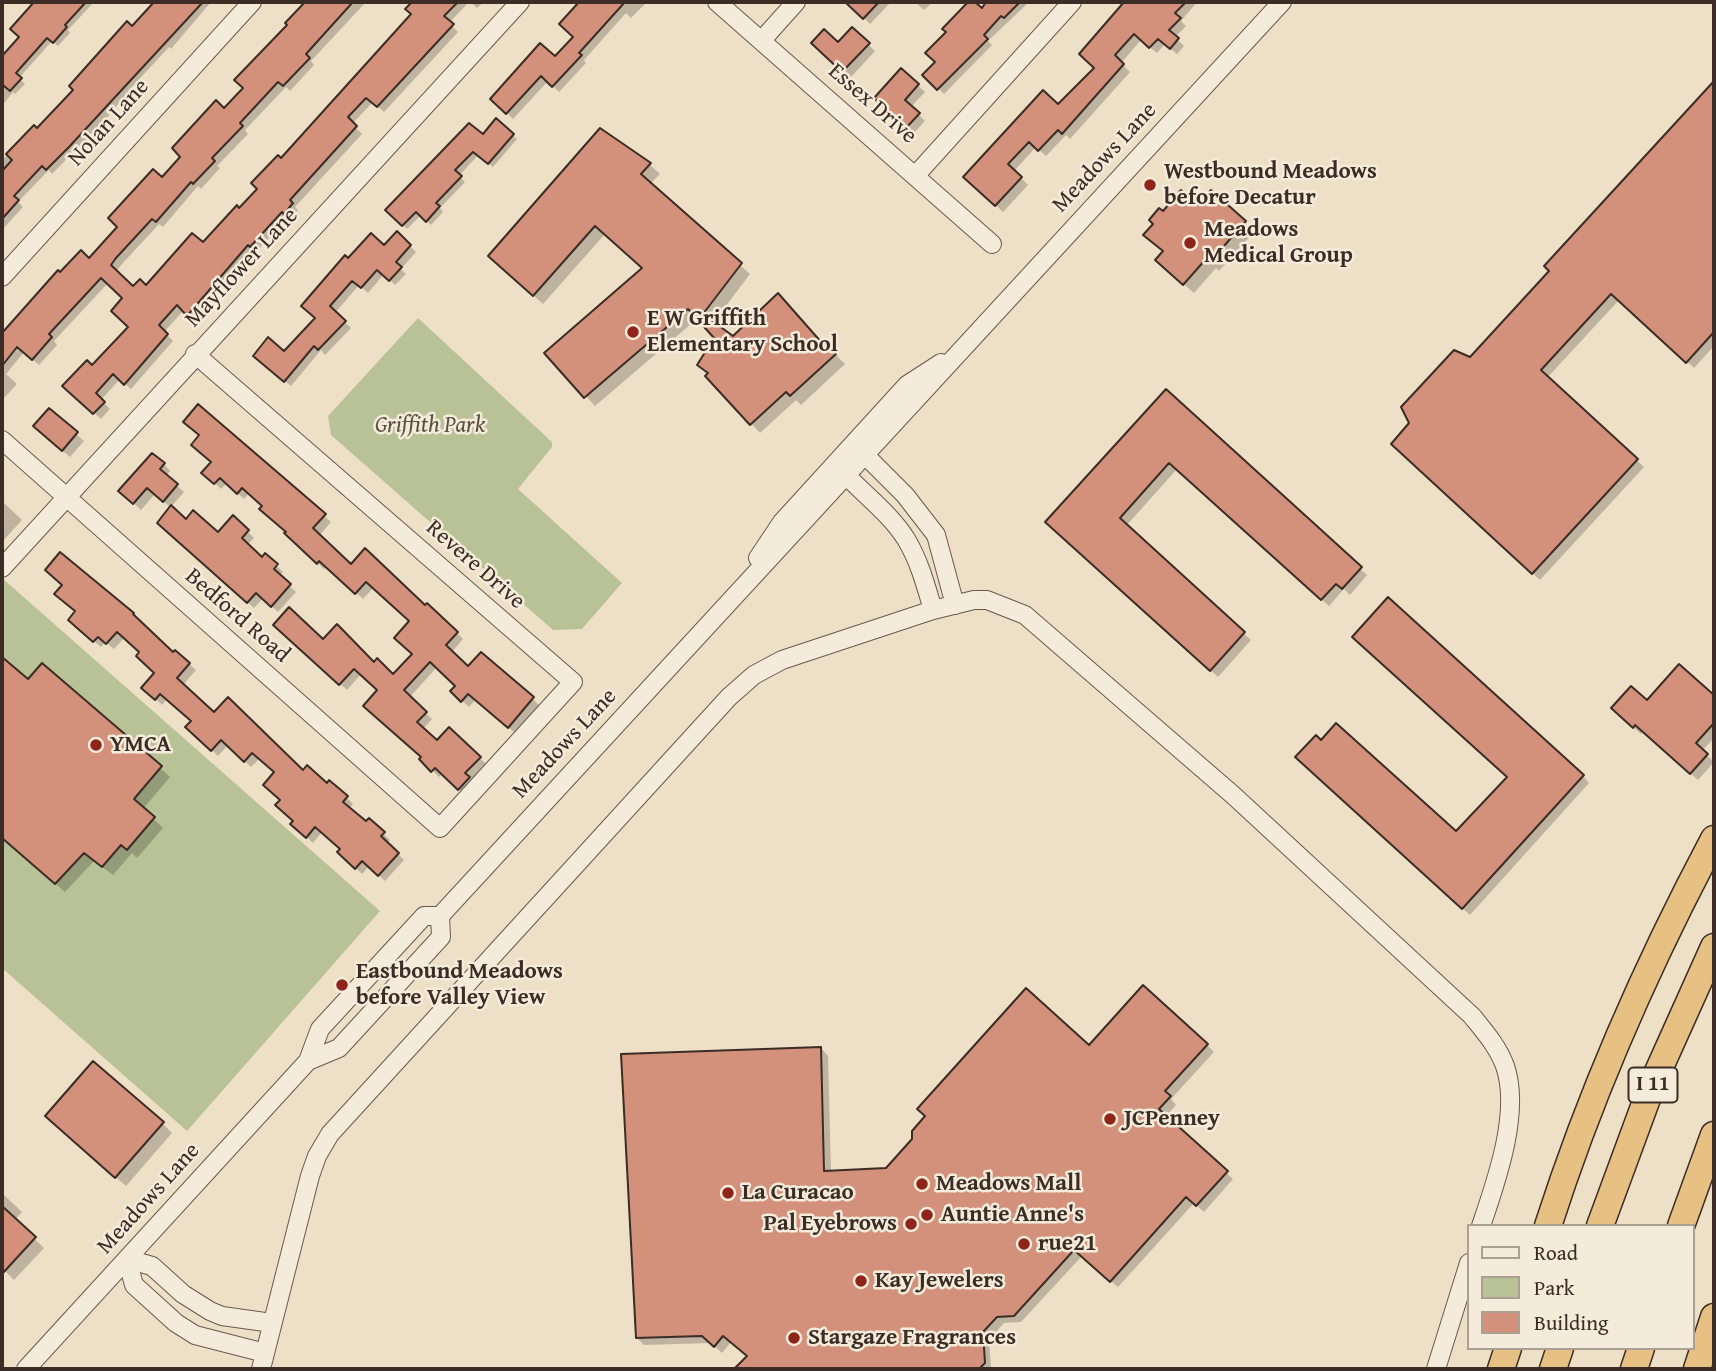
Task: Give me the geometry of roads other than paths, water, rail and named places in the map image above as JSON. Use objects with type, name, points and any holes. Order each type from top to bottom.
[{"type":"highway","points":[[1549,1224],[1588,1112],[1628,1016],[1658,949],[1714,839]]},
{"type":"highway","name":"I 11","points":[[1601,1224],[1656,1075],[1714,947]]},
{"type":"highway","points":[[1682,1224],[1714,1135]]},
{"type":"highway","points":[[1697,1369],[1714,1317]]},
{"type":"highway","points":[[1501,1369],[1507,1350]]},
{"type":"highway","points":[[1553,1369],[1559,1350]]},
{"type":"highway","points":[[1634,1369],[1640,1350]]},
{"type":"street","name":"Nolan Lane","points":[[2,276],[252,2]]},
{"type":"street","name":"Mayflower Lane","points":[[2,568],[520,2]]},
{"type":"street","name":"Essex Drive","points":[[717,2],[992,244]]},
{"type":"street","points":[[762,40],[796,2]]},
{"type":"street","points":[[915,176],[1072,2]]},
{"type":"street","name":"Meadows Lane","points":[[308,1061],[339,1048],[441,937],[440,916],[1282,2]]},
{"type":"street","name":"Meadows Lane","points":[[726,606],[782,522],[907,385],[964,347]]},
{"type":"street","name":"Revere Drive","points":[[195,355],[573,682],[440,828]]},
{"type":"street","name":"Bedford Road","points":[[2,440],[440,828]]},
{"type":"street","points":[[865,455],[905,495],[936,534],[955,605]]},
{"type":"street","points":[[846,475],[906,539],[922,572],[933,610]]},
{"type":"street","points":[[127,1259],[134,1285],[176,1323],[195,1335],[263,1361],[310,1176],[317,1156],[330,1134],[729,697],[754,675],[773,664],[933,610],[974,600],[987,600],[1025,615],[1233,795],[1472,1016],[1500,1055],[1506,1069],[1509,1091],[1509,1124],[1482,1224]]},
{"type":"street","name":"Meadows Lane","points":[[26,1369],[308,1061],[320,1030],[424,916],[440,916]]},
{"type":"street","points":[[127,1259],[152,1266],[183,1294],[209,1311],[222,1316],[272,1323]]},
{"type":"street","points":[[1436,1369],[1468,1266]]},
{"type":"place","name":"Westbound Meadows before Decatur","points":[[1150,185]]},
{"type":"place","name":"Meadows Medical Group","points":[[1190,243]]},
{"type":"place","name":"E W Griffith Elementary School","points":[[633,332]]},
{"type":"place","name":"YMCA","points":[[96,745]]},
{"type":"place","name":"Eastbound Meadows before Valley View","points":[[342,985]]},
{"type":"place","name":"JCPenney","points":[[1110,1119]]},
{"type":"place","name":"Meadows Mall","points":[[922,1184]]},
{"type":"place","name":"La Curacao","points":[[728,1193]]},
{"type":"place","name":"Auntie Anne's","points":[[927,1215]]},
{"type":"place","name":"Pal Eyebrows","points":[[911,1224]]},
{"type":"place","name":"rue21","points":[[1024,1244]]},
{"type":"place","name":"Kay Jewelers","points":[[861,1281]]},
{"type":"place","name":"Stargaze Fragrances","points":[[794,1338]]},
{"type":"park label","name":"Griffith Park","points":[[430,426]]}]
